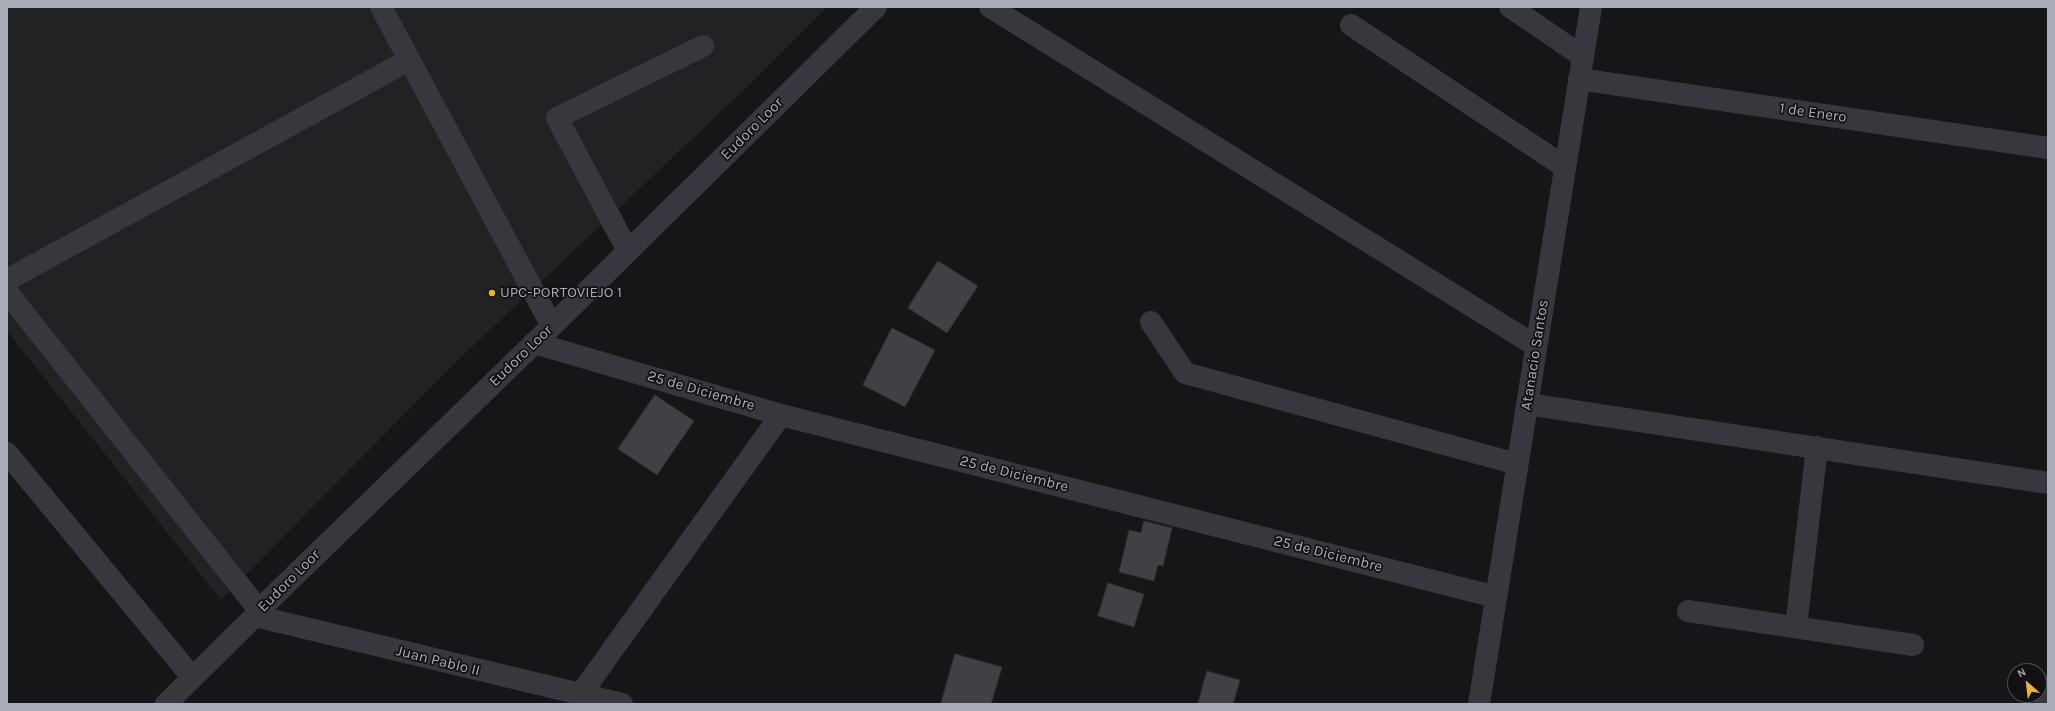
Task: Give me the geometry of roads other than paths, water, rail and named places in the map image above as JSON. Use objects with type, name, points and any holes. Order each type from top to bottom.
[{"type":"street","points":[[381,7],[552,326]]},
{"type":"street","name":"Eudoro Loor","points":[[166,704],[876,7]]},
{"type":"street","points":[[990,7],[1536,346]]},
{"type":"street","points":[[1510,7],[1582,56]]},
{"type":"street","name":"Atanacio Santos","points":[[1479,704],[1578,79],[1591,7]]},
{"type":"street","points":[[1352,25],[1565,167]]},
{"type":"street","points":[[628,251],[557,118],[703,46]]},
{"type":"street","points":[[7,280],[409,60]]},
{"type":"street","name":"1 de Enero","points":[[1578,79],[2048,148]]},
{"type":"street","points":[[7,292],[257,613]]},
{"type":"street","points":[[1151,322],[1185,373],[1517,464]]},
{"type":"street","name":"25 de Diciembre","points":[[534,343],[781,415],[1496,596]]},
{"type":"street","points":[[1527,404],[2048,483]]},
{"type":"street","points":[[580,695],[781,415]]},
{"type":"street","points":[[1796,627],[1817,447]]},
{"type":"street","points":[[7,453],[192,677]]},
{"type":"street","points":[[1688,610],[1913,646]]},
{"type":"street","name":"Juan Pablo II","points":[[257,613],[580,695],[622,704]]},
{"type":"street","points":[[2046,704],[2048,686]]},
{"type":"place","name":"UPC-PORTOVIEJO 1","points":[[492,293]]}]
